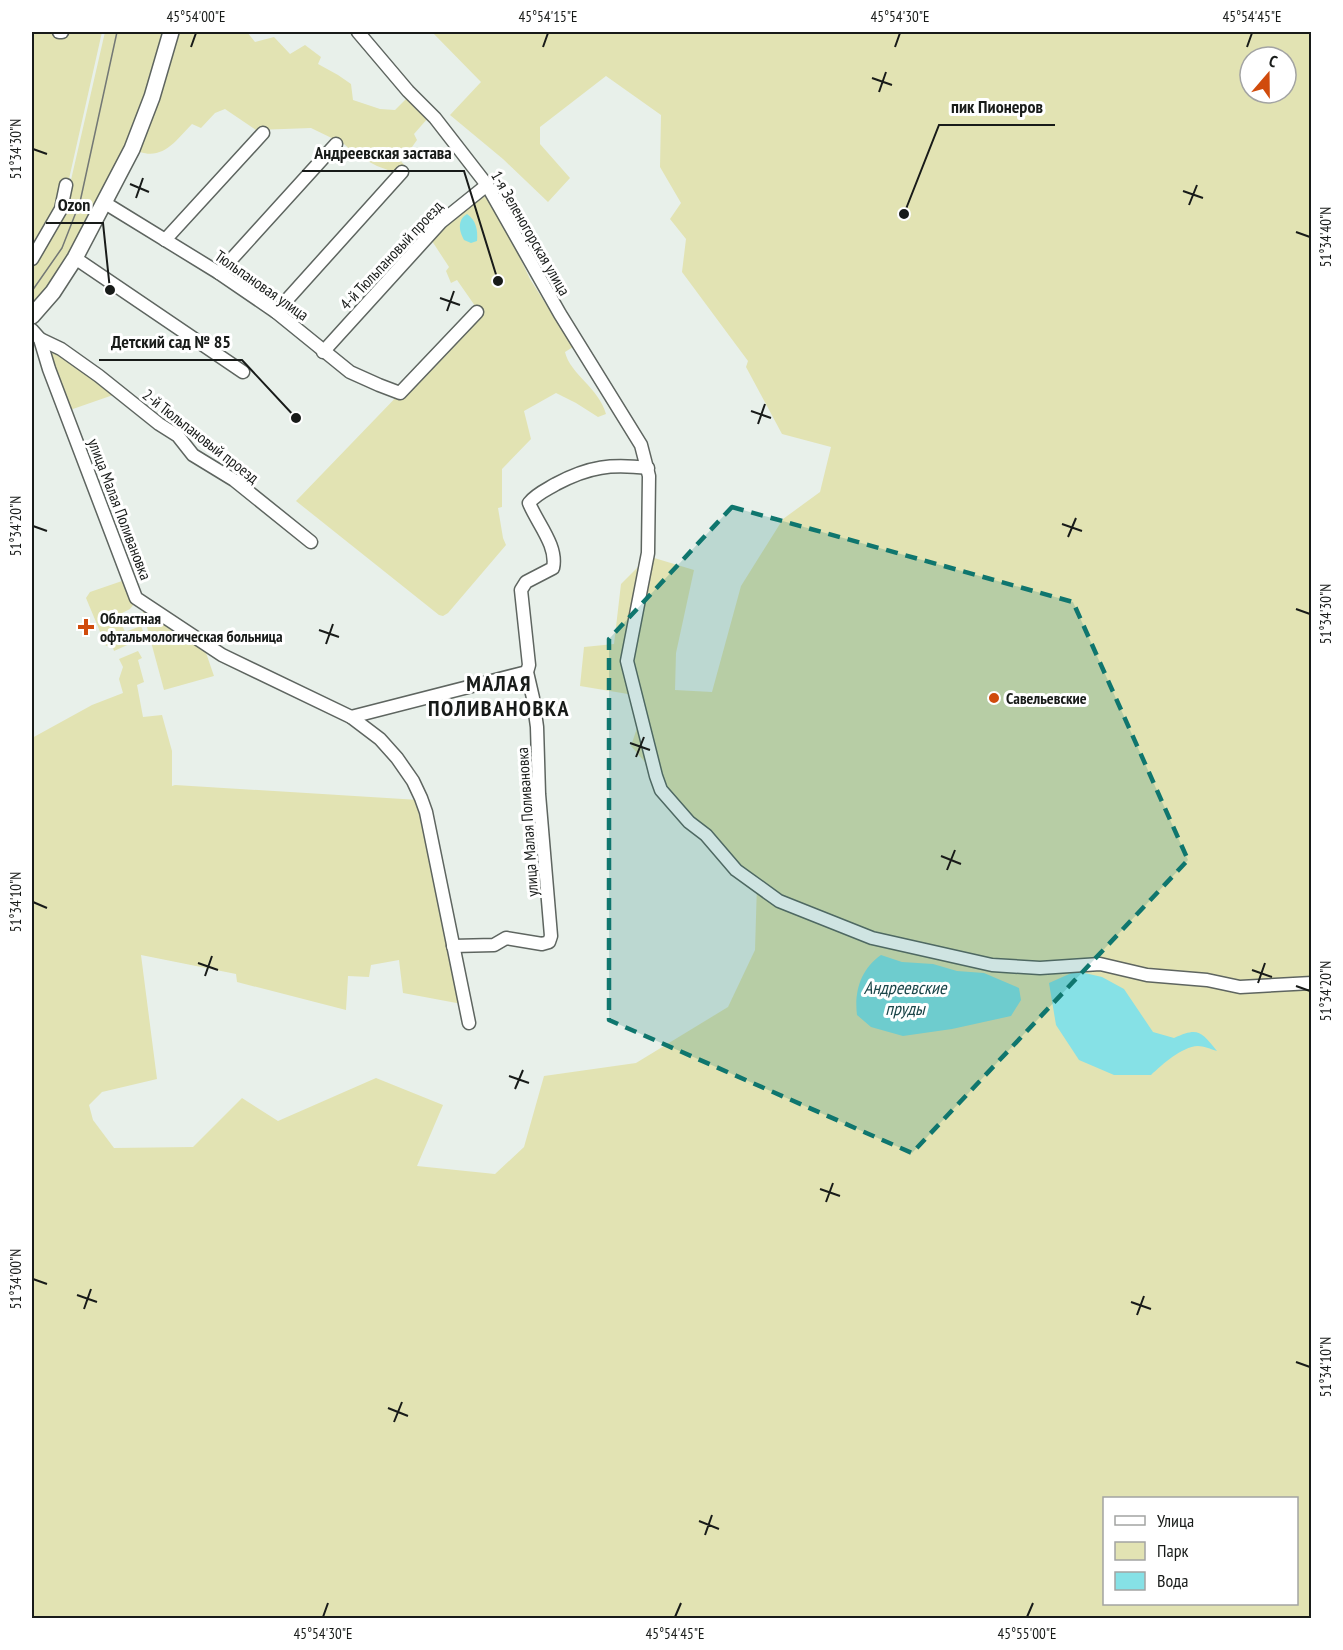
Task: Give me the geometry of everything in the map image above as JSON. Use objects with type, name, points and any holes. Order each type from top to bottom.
[{"type":"main road","points":[[32,316],[53,292],[75,258],[132,149],[152,97],[171,32]]},
{"type":"street","name":"1-я Зеленогорская улица","points":[[358,32],[408,91],[435,118],[487,185],[560,314],[641,445],[648,468]]},
{"type":"street","points":[[165,240],[263,133]]},
{"type":"street","points":[[219,273],[336,144]]},
{"type":"street","points":[[276,312],[402,172]]},
{"type":"street","points":[[32,259],[61,209],[66,185]]},
{"type":"street","name":"4-й Тюльпановый проезд","points":[[324,352],[441,222],[487,185]]},
{"type":"street","name":"Тюльпановая улица","points":[[105,203],[219,273],[276,312],[350,372],[400,393],[477,312]]},
{"type":"street","points":[[75,258],[243,372]]},
{"type":"street","name":"улица Малая Поливановка","points":[[35,334],[136,598],[222,655],[351,717],[380,739],[397,758],[421,798],[469,1023]]},
{"type":"street","name":"2-й Тюльпановый проезд","points":[[35,334],[99,376],[159,424],[178,436],[193,455],[234,480],[311,542]]},
{"type":"street","name":"улица Малая Поливановка","points":[[453,946],[494,945],[507,938],[542,944],[549,942],[551,936],[538,794],[537,727],[527,672],[529,665],[521,591],[526,582],[553,567],[554,562],[551,546],[529,503],[538,494],[577,473],[618,466],[648,468]]},
{"type":"street","points":[[648,468],[648,553],[627,661],[661,790],[689,822],[706,835],[736,870],[779,902],[872,938],[992,965],[1040,968],[1100,964],[1147,975],[1207,980],[1240,987],[1311,983]]},
{"type":"street","points":[[351,717],[527,672]]},
{"type":"highlighted area","points":[[732,507],[1073,602],[1188,860],[912,1153],[609,1020],[609,639]]},
{"type":"green space","points":[[32,32],[102,32],[69,179],[64,187],[58,209],[32,255]]},
{"type":"green space","points":[[105,32],[167,32],[129,147],[72,255],[32,310],[32,263],[68,193]]},
{"type":"green space","points":[[178,32],[247,32],[255,42],[274,37],[290,54],[305,45],[321,57],[318,64],[351,84],[353,100],[380,109],[395,110],[407,98],[428,118],[414,134],[417,140],[407,154],[403,152],[398,158],[407,168],[396,173],[377,166],[356,155],[344,144],[311,128],[256,130],[225,109],[215,113],[201,128],[192,124],[163,151],[149,154],[140,152],[159,102]]},
{"type":"green space","points":[[432,32],[1311,32],[1311,1618],[32,1618],[32,738],[92,705],[123,693],[119,679],[123,667],[119,659],[138,651],[142,658],[138,660],[144,682],[137,685],[143,717],[162,715],[172,751],[172,786],[419,800],[462,1004],[403,993],[399,960],[371,965],[369,977],[348,976],[346,1010],[237,982],[236,974],[141,955],[157,1079],[102,1092],[89,1105],[93,1120],[114,1148],[193,1147],[242,1098],[278,1121],[376,1078],[443,1105],[417,1166],[495,1174],[524,1147],[544,1076],[636,1063],[728,1007],[755,950],[757,884],[736,867],[631,746],[637,728],[628,694],[580,686],[584,647],[614,644],[621,584],[651,557],[694,570],[676,653],[675,690],[712,692],[741,586],[783,519],[820,492],[831,447],[782,434],[746,367],[748,361],[682,272],[686,239],[670,219],[681,203],[660,167],[661,115],[606,76],[540,127],[540,144],[570,178],[548,202],[503,159],[450,115],[481,82]]},
{"type":"green space","points":[[485,194],[502,220],[530,279],[573,347],[565,352],[568,360],[597,396],[606,414],[598,417],[556,393],[524,411],[531,439],[502,469],[502,507],[498,508],[506,545],[443,616],[296,501],[480,313],[457,280],[451,283],[446,271],[449,267],[432,241],[446,223]]},
{"type":"green space","points":[[52,347],[116,394],[70,410],[48,352]]},
{"type":"green space","points":[[122,581],[126,583],[134,604],[130,609],[118,615],[125,632],[141,626],[143,631],[132,636],[134,642],[114,651],[112,644],[106,646],[86,598],[90,592]]},
{"type":"green space","points":[[141,605],[204,647],[214,676],[164,690]]},
{"type":"water","points":[[467,214],[477,229],[477,241],[471,243],[464,240],[460,229],[460,222]]},
{"type":"water","name":"Андреевские пруды","points":[[881,955],[902,962],[933,964],[957,971],[984,973],[1019,988],[1021,1000],[1011,1016],[952,1029],[903,1036],[871,1027],[857,1015],[858,989],[868,967]]},
{"type":"water","points":[[1076,971],[1102,977],[1124,989],[1153,1032],[1174,1038],[1189,1033],[1198,1033],[1203,1035],[1217,1051],[1198,1046],[1185,1049],[1151,1075],[1114,1075],[1079,1060],[1056,1025],[1049,983]]},
{"type":"tram line","points":[[32,291],[62,248],[80,202],[117,32]]},
{"type":"place","name":"пик Пионеров","points":[[904,214]]},
{"type":"place","name":"Андреевская застава","points":[[498,281]]},
{"type":"place","name":"Ozon","points":[[110,290]]},
{"type":"place","name":"Детский сад № 85","points":[[296,418]]},
{"type":"place","name":"Областная офтальмологическая больница","points":[[86,627]]},
{"type":"place","name":"Савельевские","points":[[994,698]]},
{"type":"district","name":"МАЛАЯ ПОЛИВАНОВКА","points":[[499,696]]}]
